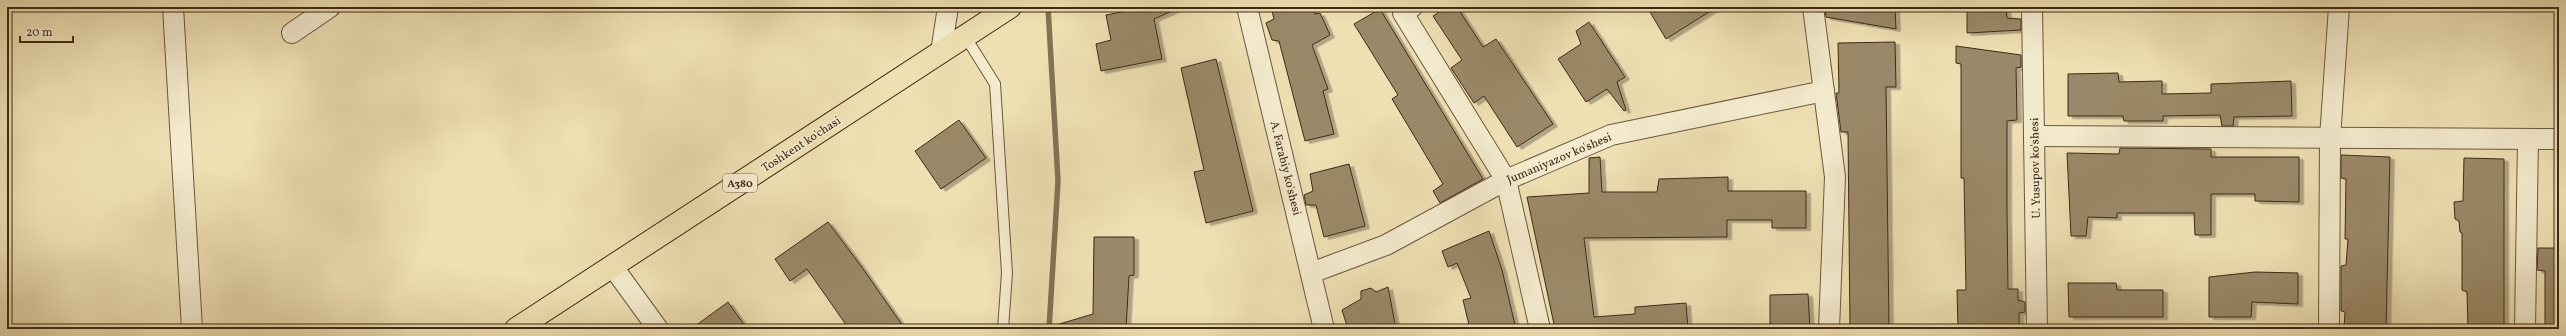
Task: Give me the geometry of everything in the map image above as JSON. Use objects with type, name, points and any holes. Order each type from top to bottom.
[{"type":"highway","name":"A380","points":[[965,36],[1010,7]]},
{"type":"highway","name":"Toshkent ko'chasi","points":[[516,329],[965,36]]},
{"type":"street","points":[[173,7],[192,329]]},
{"type":"street","points":[[292,33],[330,7]]},
{"type":"street","points":[[941,52],[948,7]]},
{"type":"street","name":"A. Farabiy ko'shesi","points":[[1247,7],[1324,329]]},
{"type":"street","points":[[1412,7],[1403,13],[1506,180],[1540,329]]},
{"type":"street","points":[[1813,7],[1835,177],[1829,329]]},
{"type":"street","name":"U. Yusupov ko'shesi","points":[[2032,7],[2037,329]]},
{"type":"street","points":[[2329,329],[2330,138],[2339,7]]},
{"type":"street","name":"Jumaniyazov ko'shesi","points":[[1311,273],[1386,244],[1506,180],[1611,134],[1824,91]]},
{"type":"street","points":[[2034,136],[2559,139]]},
{"type":"street","points":[[2525,329],[2528,139]]},
{"type":"street","points":[[613,267],[658,329]]},
{"type":"lane","points":[[965,36],[995,84],[1007,273],[1003,329]]},
{"type":"building","points":[[1147,7],[1181,7],[1154,19],[1162,59],[1101,71],[1096,44],[1111,40],[1106,15]]},
{"type":"building","points":[[1271,7],[1311,7],[1315,14],[1320,13],[1330,35],[1312,45],[1328,89],[1323,91],[1334,134],[1305,141],[1279,41],[1272,40],[1266,23],[1274,19]]},
{"type":"building","points":[[1447,7],[1457,7],[1483,47],[1496,39],[1553,124],[1517,147],[1484,96],[1474,103],[1451,68],[1462,60],[1433,16]]},
{"type":"building","points":[[1647,7],[1717,7],[1666,39]]},
{"type":"building","points":[[1846,7],[1895,7],[1896,29],[1826,17],[1825,10]]},
{"type":"building","points":[[1967,7],[2006,7],[2007,18],[2021,19],[2021,30],[1967,33]]},
{"type":"building","points":[[1380,9],[1483,179],[1440,203],[1433,191],[1443,184],[1392,99],[1398,95],[1354,24]]},
{"type":"building","points":[[1589,22],[1625,77],[1617,82],[1626,110],[1624,111],[1607,89],[1586,102],[1558,59],[1581,44],[1576,31]]},
{"type":"building","points":[[1895,42],[1896,87],[1886,87],[1889,329],[1850,329],[1848,132],[1841,132],[1836,93],[1839,93],[1838,43]]},
{"type":"building","points":[[1956,46],[2021,55],[2021,67],[2016,68],[2017,120],[2007,121],[2008,289],[2018,289],[2018,300],[2025,302],[2025,312],[2019,313],[2019,329],[1958,329],[1957,290],[1966,290],[1964,178],[1961,178],[1961,64],[1956,63]]},
{"type":"building","points":[[1216,59],[1253,211],[1206,223],[1194,172],[1204,170],[1181,68]]},
{"type":"building","points":[[2118,73],[2119,82],[2162,81],[2162,94],[2211,93],[2211,84],[2291,81],[2292,116],[2234,117],[2233,126],[2222,126],[2220,115],[2163,116],[2163,121],[2124,121],[2123,116],[2068,116],[2068,74]]},
{"type":"building","points":[[959,120],[986,158],[941,189],[915,151]]},
{"type":"building","points":[[2120,148],[2211,149],[2211,157],[2299,157],[2299,202],[2255,201],[2255,194],[2211,194],[2211,235],[2195,235],[2194,213],[2117,213],[2117,218],[2088,217],[2086,236],[2071,236],[2067,153],[2119,154]]},
{"type":"building","points":[[2341,155],[2390,157],[2386,329],[2344,329],[2345,312],[2341,311],[2341,266],[2346,265],[2348,239],[2345,239],[2346,179],[2341,178]]},
{"type":"building","points":[[1600,157],[1602,192],[1657,192],[1659,179],[1728,177],[1728,191],[1806,191],[1806,228],[1772,228],[1772,220],[1727,220],[1727,237],[1584,238],[1594,317],[1635,314],[1635,307],[1686,303],[1688,329],[1555,329],[1527,197],[1589,193],[1589,158]]},
{"type":"building","points":[[2464,158],[2504,159],[2504,329],[2468,329],[2467,292],[2462,290],[2462,233],[2460,232],[2459,221],[2455,219],[2454,202],[2463,201]]},
{"type":"building","points":[[1349,164],[1365,226],[1324,237],[1316,205],[1306,205],[1304,195],[1313,191],[1310,174]]},
{"type":"building","points":[[828,222],[905,329],[849,329],[807,269],[790,281],[775,259]]},
{"type":"building","points":[[1489,231],[1502,270],[1516,329],[1470,329],[1463,300],[1471,298],[1457,263],[1448,267],[1442,251]]},
{"type":"building","points":[[1094,237],[1134,237],[1134,275],[1129,276],[1126,329],[1057,329],[1056,325],[1093,314]]},
{"type":"building","points":[[2538,248],[2559,248],[2559,329],[2545,329],[2545,271],[2537,270]]},
{"type":"building","points":[[2255,272],[2298,273],[2298,304],[2252,302],[2251,317],[2209,317],[2209,277]]},
{"type":"building","points":[[2068,283],[2116,283],[2117,290],[2163,290],[2163,317],[2069,317]]},
{"type":"building","points":[[1388,287],[1396,329],[1348,329],[1342,310],[1361,299],[1361,291],[1371,288],[1376,292]]},
{"type":"building","points":[[1808,294],[1810,329],[1770,329],[1770,295]]},
{"type":"building","points":[[728,302],[747,329],[691,329]]},
{"type":"waterway","points":[[1048,7],[1058,181],[1049,329]]}]
